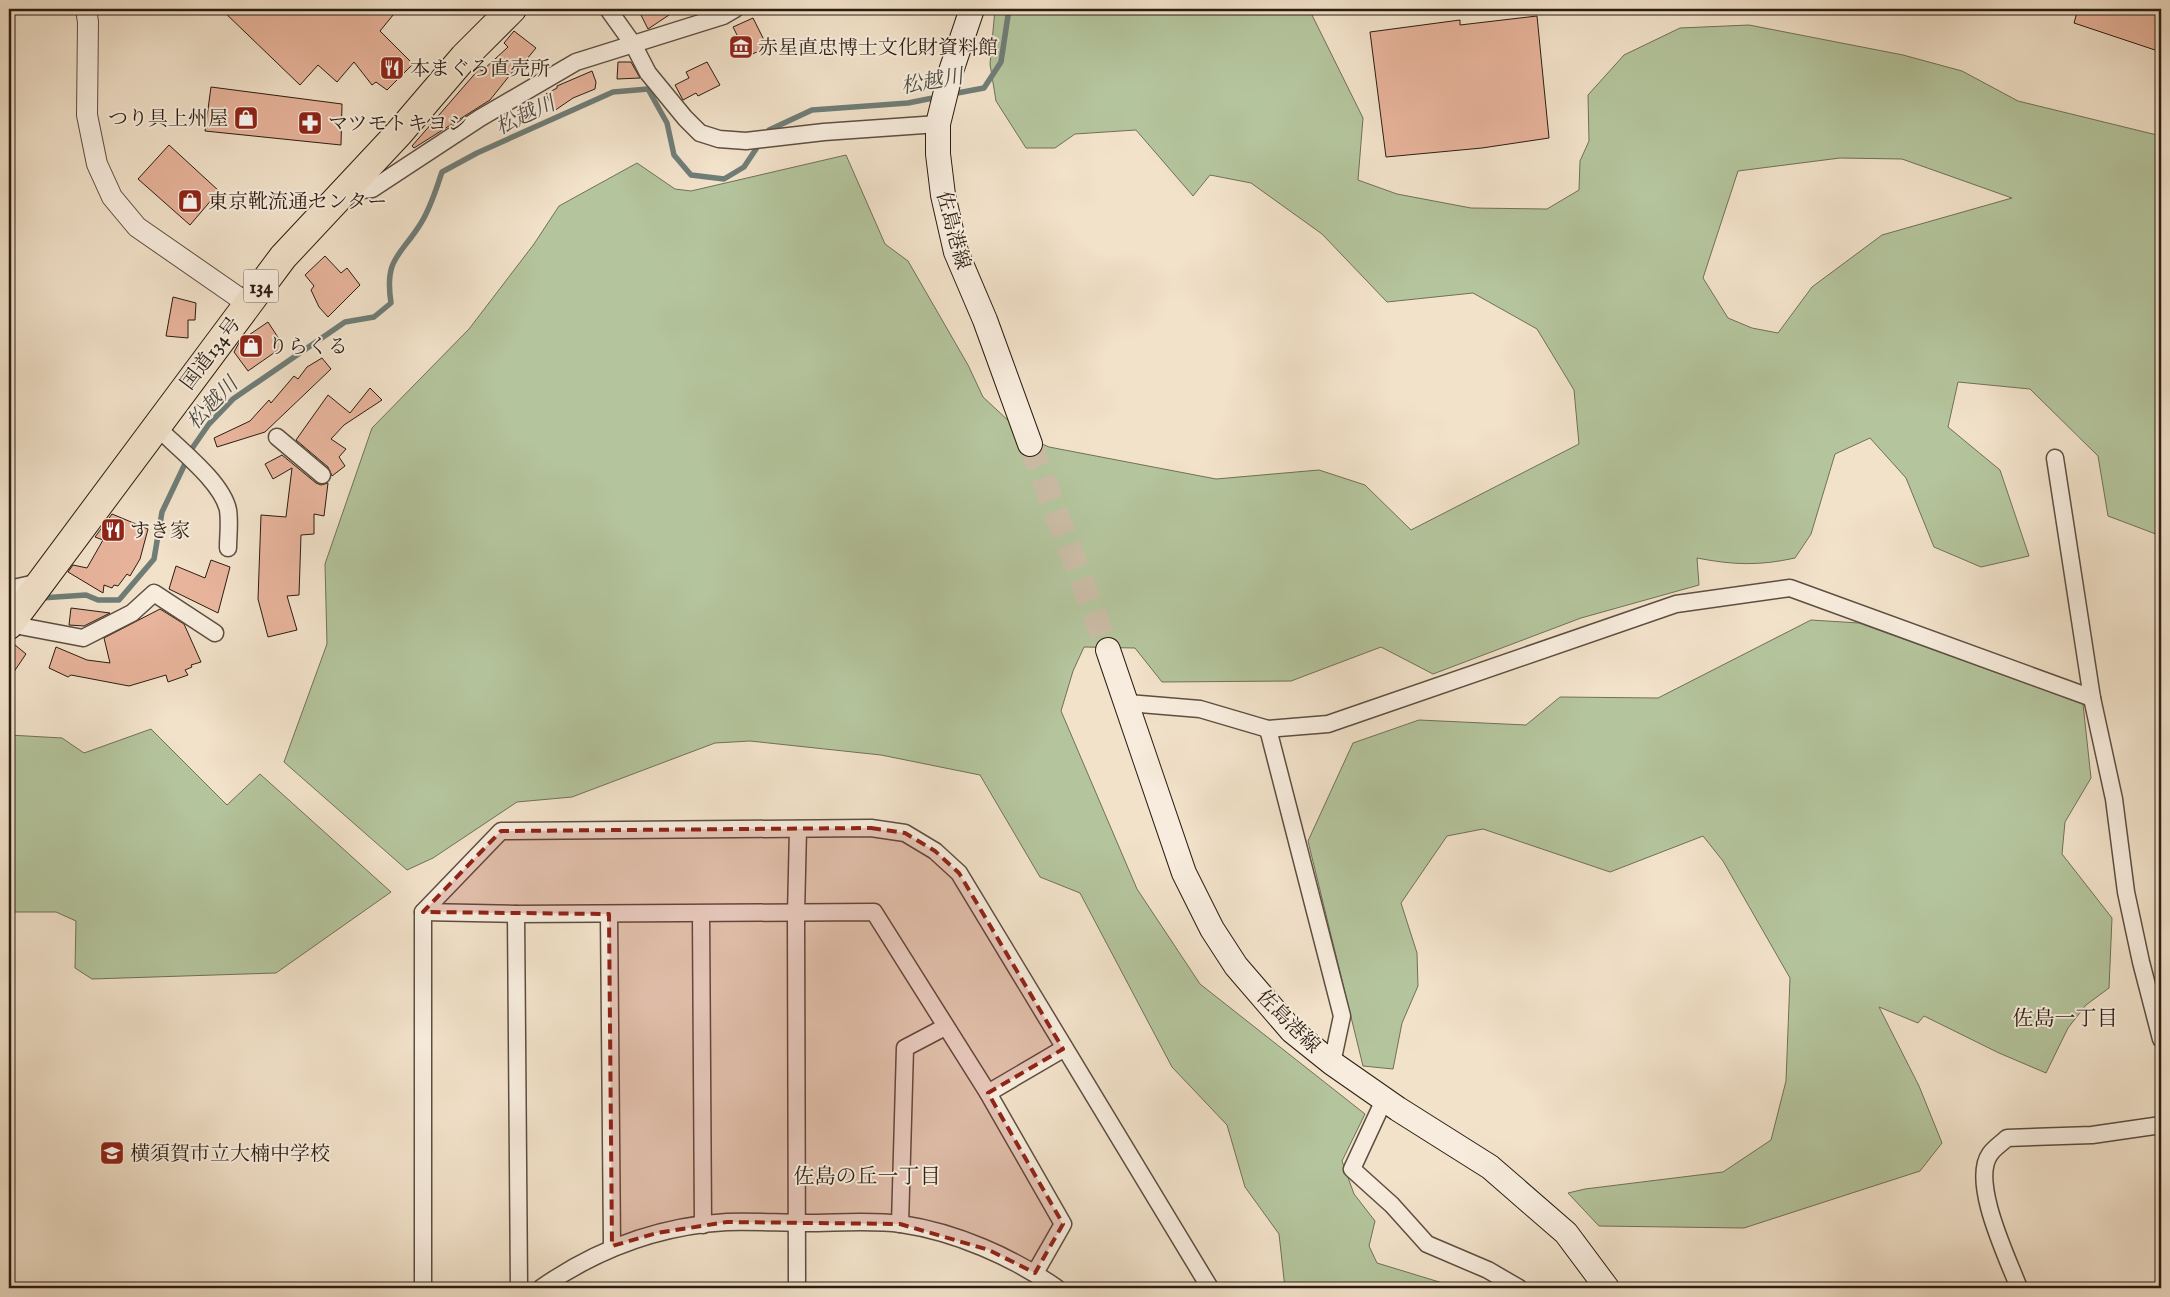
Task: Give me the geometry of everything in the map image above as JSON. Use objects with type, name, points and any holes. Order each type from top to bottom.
[{"type":"highway","name":"国道134号","points":[[10,623],[283,257],[399,133],[464,57],[512,9]]},
{"type":"main road","name":"佐島港線","points":[[972,9],[951,71],[939,120],[938,154],[943,195],[956,252],[985,320],[1030,444]]},
{"type":"main road","name":"佐島港線","points":[[1108,650],[1128,703],[1184,873],[1212,929],[1236,966],[1292,1031],[1332,1064],[1384,1100],[1490,1167],[1566,1234],[1608,1288]]},
{"type":"street","points":[[86,9],[88,22],[87,115],[97,164],[112,196],[137,227],[248,304]]},
{"type":"street","points":[[608,9],[633,44],[648,73],[685,118],[700,133],[718,139],[746,141],[939,120]]},
{"type":"street","points":[[342,192],[372,189],[480,118],[576,62],[723,16],[735,9]]},
{"type":"street","points":[[156,426],[177,448],[202,468],[223,497],[228,510],[228,548]]},
{"type":"street","points":[[277,437],[322,475]]},
{"type":"street","points":[[2055,458],[2092,698],[2114,799],[2126,892],[2141,962],[2161,1039]]},
{"type":"street","points":[[9,589],[39,584]]},
{"type":"street","points":[[1128,703],[1200,709],[1268,729],[1328,724],[1676,604],[1790,588],[2092,698]]},
{"type":"street","points":[[10,623],[83,638],[132,613],[154,593],[215,633]]},
{"type":"street","points":[[1268,729],[1342,1016],[1332,1064]]},
{"type":"street","points":[[423,1288],[423,912],[501,831],[871,828],[904,834],[935,851],[959,873],[1063,1049],[1210,1288]]},
{"type":"street","points":[[797,1288],[796,914],[798,829]]},
{"type":"street","points":[[423,912],[516,914],[796,914],[874,912],[945,1027],[988,1092],[1063,1224],[1035,1273]]},
{"type":"street","points":[[516,914],[519,1288]]},
{"type":"street","points":[[609,914],[612,1246]]},
{"type":"street","points":[[702,914],[703,1225]]},
{"type":"street","points":[[900,1224],[904,1048],[945,1027]]},
{"type":"street","points":[[988,1092],[1063,1049]]},
{"type":"street","points":[[1384,1100],[1352,1169],[1392,1205],[1427,1244],[1488,1270],[1518,1288]]},
{"type":"street","points":[[2018,1288],[1986,1198],[1984,1176],[1989,1155],[2007,1138],[2092,1135],[2161,1125]]},
{"type":"street","points":[[541,1288],[566,1271],[612,1246],[656,1233],[727,1222],[900,1224],[942,1234],[989,1250],[1035,1273],[1057,1288]]},
{"type":"highlighted area","points":[[871,828],[905,833],[935,851],[959,873],[1063,1049],[988,1093],[1063,1224],[1035,1273],[989,1250],[900,1224],[727,1222],[657,1233],[612,1246],[609,914],[423,912],[501,831]]},
{"type":"green space","points":[[995,9],[1309,9],[1363,118],[1358,180],[1397,194],[1471,208],[1547,209],[1579,190],[1580,161],[1589,141],[1588,95],[1624,55],[1680,28],[1749,25],[1903,55],[1962,71],[2018,101],[2161,136],[2161,536],[2108,516],[2098,456],[2030,389],[1958,382],[1948,427],[2000,470],[2029,556],[1981,567],[1934,547],[1906,478],[1870,438],[1835,454],[1811,534],[1795,558],[1746,564],[1697,558],[1699,585],[1581,618],[1433,674],[1381,647],[1291,681],[1162,682],[1135,648],[1084,647],[1073,671],[1061,711],[1137,889],[1200,984],[1365,1114],[1342,1161],[1354,1194],[1375,1221],[1369,1246],[1377,1263],[1459,1288],[1285,1288],[1279,1234],[1245,1187],[1227,1125],[1172,1067],[1080,893],[1040,877],[980,775],[881,755],[750,741],[715,743],[572,797],[517,802],[433,858],[407,870],[284,762],[327,644],[325,564],[372,428],[469,329],[534,244],[559,206],[637,163],[675,189],[691,191],[846,155],[885,244],[908,261],[968,365],[983,397],[1026,437],[1049,447],[1216,479],[1319,470],[1365,485],[1411,530],[1579,444],[1574,390],[1537,329],[1473,293],[1387,302],[1322,234],[1251,183],[1210,175],[1193,196],[1136,130],[1075,134],[1055,148],[1026,148],[996,101],[990,64]],"holes":[[[1840,158],[1902,159],[2012,198],[1882,235],[1812,287],[1778,333],[1752,328],[1728,318],[1703,278],[1738,171]]]},
{"type":"green space","points":[[1811,620],[1859,623],[2083,704],[2091,778],[2065,822],[2062,854],[2112,918],[2109,988],[2086,1005],[2068,1028],[2046,1073],[1999,1053],[1924,1016],[1918,1023],[1879,1007],[1919,1086],[1942,1143],[1920,1171],[1744,1228],[1599,1226],[1568,1193],[1585,1189],[1723,1172],[1771,1140],[1786,1081],[1790,978],[1723,861],[1703,836],[1610,872],[1483,829],[1447,836],[1401,903],[1417,953],[1418,986],[1402,1023],[1393,1069],[1363,1066],[1308,841],[1353,743],[1419,720],[1526,725],[1560,697],[1658,698]]},
{"type":"green space","points":[[151,729],[227,805],[260,774],[391,892],[276,973],[92,979],[75,968],[76,921],[56,912],[9,912],[9,735],[62,738],[84,753]]},
{"type":"building","points":[[221,9],[398,9],[380,31],[413,64],[387,90],[376,82],[372,85],[354,62],[337,82],[318,65],[300,85]]},
{"type":"building","points":[[638,9],[678,9],[648,29]]},
{"type":"building","points":[[2078,9],[2161,9],[2161,52],[2074,23]]},
{"type":"building","points":[[1537,16],[1549,138],[1482,148],[1386,157],[1370,32],[1460,20],[1460,25]]},
{"type":"building","points":[[753,18],[766,44],[761,47],[762,50],[747,56],[745,52],[740,54],[734,41],[739,39],[733,27]]},
{"type":"building","points":[[514,31],[536,48],[516,72],[514,70],[490,100],[414,148],[412,146],[479,69],[482,71],[508,47],[504,43]]},
{"type":"building","points":[[618,62],[631,62],[640,78],[617,79]]},
{"type":"building","points":[[707,62],[720,85],[698,96],[696,93],[683,100],[675,85],[689,78],[686,72]]},
{"type":"building","points":[[592,71],[596,82],[595,89],[573,98],[554,111],[546,94],[557,88],[557,86]]},
{"type":"building","points":[[211,87],[342,104],[341,145],[205,131]]},
{"type":"building","points":[[169,145],[219,191],[190,225],[138,179]]},
{"type":"building","points":[[325,256],[341,273],[347,268],[360,285],[328,317],[319,307],[311,290],[314,286],[305,275]]},
{"type":"building","points":[[173,297],[196,303],[195,320],[188,320],[188,338],[166,336]]},
{"type":"building","points":[[268,322],[281,342],[281,348],[248,371],[234,352],[240,341]]},
{"type":"building","points":[[322,358],[331,369],[265,432],[217,447],[214,438],[250,421],[269,400],[271,403],[294,376],[298,379],[307,367]]},
{"type":"building","points":[[370,388],[382,400],[344,425],[331,439],[346,449],[339,457],[345,466],[332,476],[328,467],[296,440],[328,395],[350,413]]},
{"type":"building","points":[[282,455],[316,483],[321,485],[328,483],[324,516],[314,514],[314,534],[301,535],[299,595],[287,596],[297,630],[268,637],[258,599],[261,515],[286,517],[292,468],[273,479],[265,464]]},
{"type":"building","points":[[112,514],[148,529],[140,559],[130,576],[127,574],[118,586],[114,585],[112,588],[104,585],[103,593],[68,572],[73,565],[87,568],[103,540],[95,537]]},
{"type":"building","points":[[211,560],[230,567],[218,613],[169,589],[176,566],[205,578]]},
{"type":"building","points":[[71,608],[110,613],[84,626],[69,625]]},
{"type":"building","points":[[160,609],[184,624],[201,662],[191,665],[192,667],[185,670],[188,675],[168,682],[166,675],[129,686],[71,675],[68,677],[49,668],[56,647],[87,660],[110,663],[104,638]]},
{"type":"building","points":[[9,640],[26,654],[9,679]]},
{"type":"waterway","name":"松越川","points":[[952,94],[984,88],[1001,62],[1009,9]]},
{"type":"waterway","name":"松越川","points":[[41,598],[86,595],[98,600],[119,600],[154,559],[162,512],[193,447],[209,424],[233,399],[345,322],[374,317],[391,303],[389,288],[392,266],[425,217],[442,172],[477,153],[613,92],[648,89],[667,123],[674,155],[691,175],[724,179],[744,167],[760,143]]},
{"type":"waterway","name":"松越川","points":[[765,135],[769,130],[812,110],[908,103],[938,97]]},
{"type":"tunnel","points":[[1030,444],[1108,650]]},
{"type":"place","name":"赤星直忠博士文化財資料館","points":[[741,47]]},
{"type":"place","name":"本まぐろ直売所","points":[[392,68]]},
{"type":"place","name":"つり具上州屋","points":[[246,118]]},
{"type":"place","name":"マツモトキヨシ","points":[[310,123]]},
{"type":"place","name":"東京靴流通センター","points":[[190,201]]},
{"type":"place","name":"りらくる","points":[[251,346]]},
{"type":"place","name":"すき家","points":[[113,530]]},
{"type":"place","name":"横須賀市立大楠中学校","points":[[112,1153]]},
{"type":"district","name":"佐島一丁目","points":[[2065,1018]]},
{"type":"district","name":"佐島の丘一丁目","points":[[867,1176]]}]
